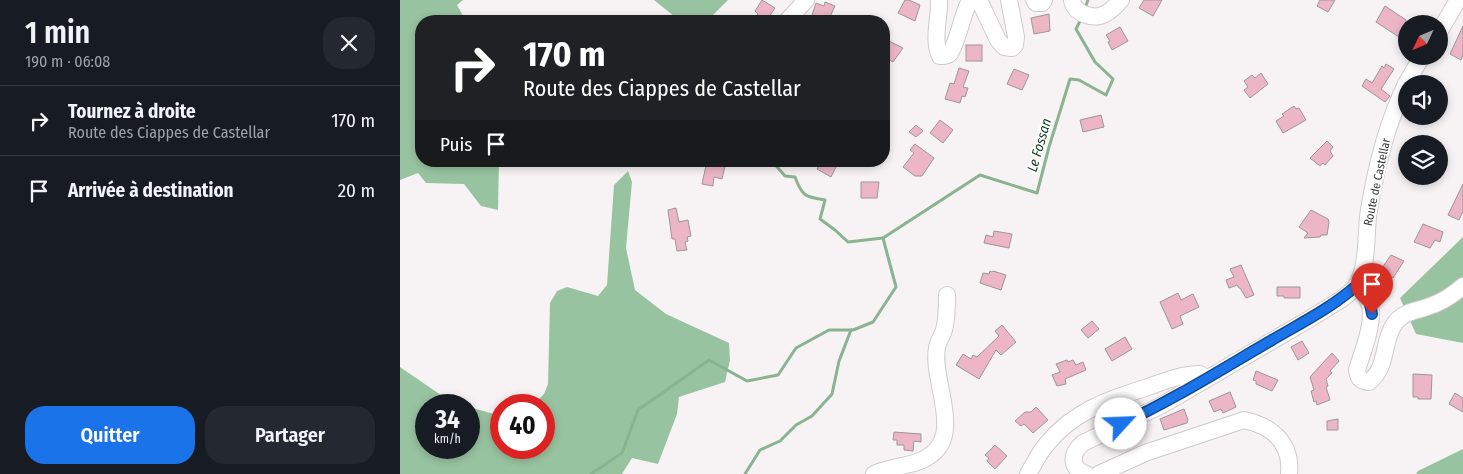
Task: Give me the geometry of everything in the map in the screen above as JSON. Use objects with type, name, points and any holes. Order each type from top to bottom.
[{"type":"street","points":[[792,15],[806,0]]},
{"type":"street","points":[[939,0],[936,41],[938,52],[940,56],[943,56],[950,53],[953,47],[970,0]]},
{"type":"street","points":[[979,0],[998,40],[1004,47],[1012,48],[1015,45],[1016,37],[1009,0]]},
{"type":"street","points":[[1034,0],[1036,3],[1042,3],[1044,0]]},
{"type":"street","points":[[1080,9],[1103,15],[1115,7],[1121,0]]},
{"type":"street","points":[[1448,17],[1458,0]]},
{"type":"street","name":"Route de Castellar","points":[[1356,286],[1362,270],[1368,212],[1382,148],[1398,104]]},
{"type":"street","points":[[1086,474],[1080,472],[1075,467],[1073,456],[1076,449],[1083,443],[1162,405],[1306,322],[1342,299],[1356,286],[1363,290],[1370,300],[1372,314],[1357,370],[1358,378],[1363,382],[1368,382],[1375,378],[1379,370],[1390,333],[1400,317],[1412,311],[1431,306],[1455,293],[1463,286]]},
{"type":"street","points":[[874,474],[886,468],[916,462],[932,455],[942,444],[946,424],[937,363],[937,347],[944,329],[947,295]]},
{"type":"street","points":[[1028,474],[1046,445],[1064,426],[1081,413],[1114,398],[1190,374],[1200,374],[1205,379]]},
{"type":"street","points":[[1099,474],[1145,453],[1244,420],[1258,423],[1270,430],[1280,440],[1290,462],[1289,474]]},
{"type":"green space","points":[[400,0],[463,0],[457,5],[463,15],[415,15],[415,167],[499,167],[498,210],[481,206],[464,184],[426,183],[418,173],[400,180]]},
{"type":"green space","points":[[654,0],[728,0],[713,15],[673,15]]},
{"type":"green space","points":[[628,171],[632,182],[626,248],[635,290],[666,314],[729,343],[730,360],[725,382],[679,397],[677,414],[658,464],[632,458],[622,474],[400,474],[400,367],[439,394],[415,394],[415,459],[480,459],[480,410],[490,413],[490,459],[555,459],[555,394],[544,394],[548,384],[550,303],[557,291],[567,287],[598,296],[607,285],[614,185]]},
{"type":"green space","points":[[1463,237],[1463,343],[1416,334],[1400,298]]},
{"type":"green space","points":[[1463,449],[1463,474],[1416,474],[1418,471]]},
{"type":"building","points":[[762,0],[775,8],[770,15],[757,15],[755,11]]},
{"type":"building","points":[[905,0],[920,5],[915,21],[898,13]]},
{"type":"building","points":[[1144,0],[1162,0],[1153,16],[1139,8]]},
{"type":"building","points":[[1320,0],[1335,0],[1328,12],[1317,6]]},
{"type":"building","points":[[825,2],[835,6],[831,15],[812,15],[816,3],[824,6]]},
{"type":"building","points":[[1385,6],[1398,15],[1398,36],[1376,22]]},
{"type":"building","points":[[1049,14],[1050,31],[1034,34],[1031,18]]},
{"type":"building","points":[[1463,26],[1463,55],[1461,60],[1450,54]]},
{"type":"building","points":[[1120,27],[1128,41],[1112,50],[1106,35]]},
{"type":"building","points":[[890,42],[903,48],[893,62],[890,60]]},
{"type":"building","points":[[966,45],[982,45],[982,61],[966,61]]},
{"type":"building","points":[[1386,64],[1394,69],[1381,89],[1390,96],[1385,102],[1362,86],[1366,79],[1372,83],[1382,66],[1384,68]]},
{"type":"building","points":[[959,68],[969,71],[963,87],[968,88],[965,97],[962,96],[960,103],[945,99],[950,83],[954,84]]},
{"type":"building","points":[[1014,69],[1029,75],[1022,90],[1007,84]]},
{"type":"building","points":[[1261,73],[1268,84],[1250,98],[1244,90],[1248,87],[1244,81],[1252,75],[1255,78]]},
{"type":"building","points":[[1294,106],[1296,109],[1299,108],[1306,120],[1283,133],[1276,121],[1284,116],[1282,114]]},
{"type":"building","points":[[1101,115],[1104,127],[1083,132],[1080,120]]},
{"type":"building","points":[[940,120],[953,130],[943,143],[930,133]]},
{"type":"building","points":[[916,125],[923,131],[916,137],[909,132]]},
{"type":"building","points":[[1327,141],[1333,147],[1330,151],[1333,156],[1325,165],[1323,163],[1320,166],[1310,158]]},
{"type":"building","points":[[915,144],[934,158],[922,176],[915,176],[903,167],[914,153],[910,150]]},
{"type":"building","points":[[706,167],[725,167],[722,179],[714,177],[713,186],[702,184]]},
{"type":"building","points":[[818,167],[836,167],[831,177],[817,169]]},
{"type":"building","points":[[861,182],[879,182],[877,198],[861,198]]},
{"type":"building","points":[[1463,184],[1463,211],[1459,220],[1448,215]]},
{"type":"building","points":[[676,208],[679,222],[688,220],[691,236],[687,237],[688,241],[685,242],[687,250],[677,251],[675,239],[672,239],[668,210]]},
{"type":"building","points":[[1311,210],[1328,219],[1327,235],[1304,238],[1308,233],[1299,227]]},
{"type":"building","points":[[1423,224],[1443,232],[1440,242],[1435,240],[1430,248],[1414,242]]},
{"type":"building","points":[[994,231],[1012,234],[1009,248],[984,243],[986,235],[993,237]]},
{"type":"building","points":[[1391,255],[1404,261],[1393,278],[1380,271]]},
{"type":"building","points":[[1241,265],[1254,295],[1246,298],[1237,285],[1229,288],[1226,280],[1234,277],[1230,269]]},
{"type":"building","points":[[990,271],[1006,275],[1001,290],[980,283],[983,273],[989,274]]},
{"type":"building","points":[[1277,287],[1300,287],[1300,298],[1277,296]]},
{"type":"building","points":[[1178,293],[1181,300],[1193,294],[1199,307],[1180,316],[1183,324],[1172,329],[1160,302]]},
{"type":"building","points":[[1092,321],[1099,329],[1088,338],[1081,330]]},
{"type":"building","points":[[1002,325],[1016,342],[1001,355],[996,350],[979,379],[956,365],[963,354],[971,359],[973,355],[977,357],[999,336],[995,331]]},
{"type":"building","points":[[1125,337],[1132,349],[1112,361],[1105,349]]},
{"type":"building","points":[[1302,341],[1309,353],[1298,360],[1291,347]]},
{"type":"building","points":[[1332,353],[1339,361],[1326,379],[1330,400],[1317,405],[1316,401],[1314,402],[1311,391],[1314,390],[1310,377]]},
{"type":"building","points":[[1067,360],[1068,362],[1073,360],[1076,365],[1083,362],[1086,370],[1065,379],[1066,384],[1057,386],[1052,375],[1060,372],[1056,364]]},
{"type":"building","points":[[1256,371],[1278,380],[1272,391],[1256,384],[1256,381],[1253,380]]},
{"type":"building","points":[[1413,374],[1432,375],[1431,399],[1413,397]]},
{"type":"building","points":[[1230,392],[1236,407],[1223,413],[1221,409],[1214,412],[1209,401]]},
{"type":"building","points":[[1455,393],[1463,398],[1463,412],[1449,404]]},
{"type":"building","points":[[1036,407],[1048,420],[1033,433],[1024,424],[1021,426],[1015,421],[1025,412],[1031,412]]},
{"type":"building","points":[[1184,409],[1188,420],[1187,423],[1164,430],[1160,419]]},
{"type":"building","points":[[1338,419],[1338,430],[1327,430],[1327,421]]},
{"type":"building","points":[[894,432],[921,434],[921,442],[914,441],[913,451],[904,450],[904,445],[897,445],[897,440],[893,440]]},
{"type":"building","points":[[995,445],[1007,456],[995,469],[987,461],[989,458],[985,455]]},
{"type":"waterway","name":"Le Fossan","points":[[1085,8],[1088,0]]},
{"type":"waterway","name":"Le Fossan","points":[[777,167],[785,176],[795,177],[802,192],[813,198],[825,200],[820,219],[848,242],[883,238],[980,175],[1037,193],[1070,79],[1079,80],[1106,95],[1113,79],[1095,62],[1076,29],[1081,19]]},
{"type":"waterway","points":[[591,474],[622,453],[638,410],[709,360],[747,381],[778,375],[796,348],[829,330],[853,330],[873,322],[896,287],[883,238]]},
{"type":"waterway","name":"Le Fossan","points":[[745,474],[760,450],[780,441],[796,425],[812,416],[832,394],[839,361],[851,330]]},
{"type":"route","points":[[1121,424],[1162,405],[1306,322],[1342,299],[1356,286],[1363,290],[1370,300],[1372,314]]}]
